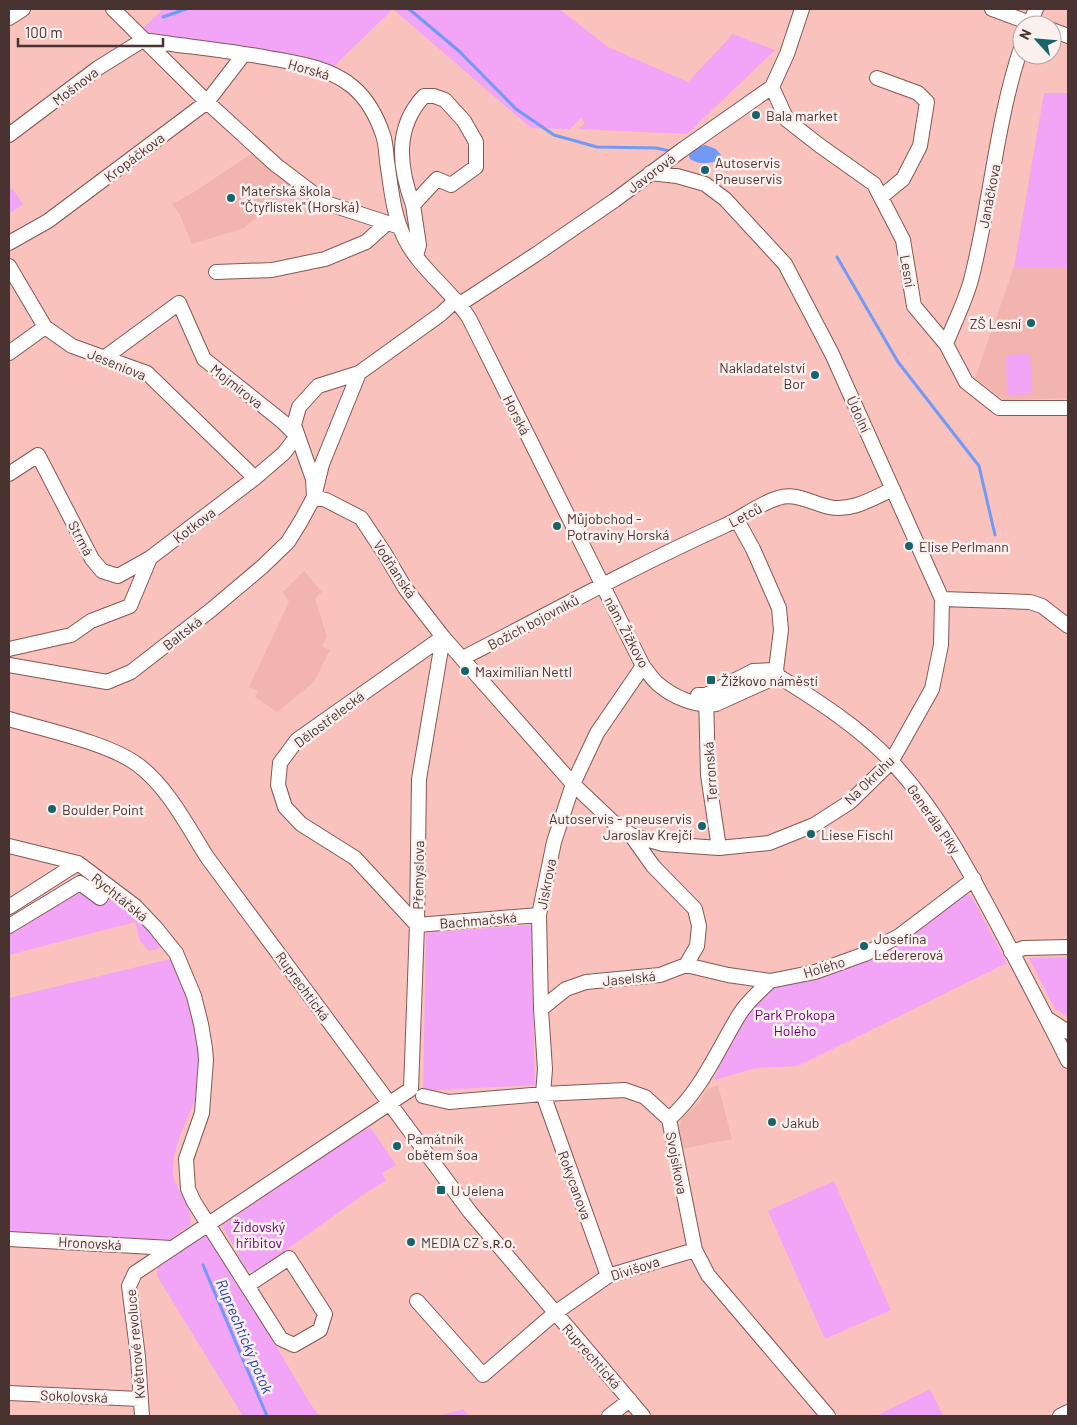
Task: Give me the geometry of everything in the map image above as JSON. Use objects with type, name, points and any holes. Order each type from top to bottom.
[{"type":"street","points":[[9,18],[23,9]]},
{"type":"street","points":[[113,9],[207,102],[276,165],[326,203],[393,225]]},
{"type":"street","points":[[772,87],[787,54],[802,9]]},
{"type":"street","points":[[992,9],[1012,16]]},
{"type":"street","name":"Horská","points":[[143,40],[308,65],[330,72],[352,86],[363,98],[384,136],[392,197],[393,225],[416,256],[458,302],[469,318],[603,585]]},
{"type":"street","name":"Mošnova","points":[[9,135],[98,68],[143,40]]},
{"type":"street","name":"Kropáčkova","points":[[9,243],[48,222],[207,102],[244,54]]},
{"type":"street","name":"Janáčkova","points":[[946,344],[970,282],[1015,65]]},
{"type":"street","points":[[877,78],[918,93],[928,102],[920,146],[903,179],[881,197]]},
{"type":"street","name":"Javorová","points":[[458,302],[594,215],[772,87]]},
{"type":"street","name":"Lesní","points":[[772,87],[787,120],[874,184],[903,240],[914,306],[946,344],[966,382],[999,408],[1068,408]]},
{"type":"street","points":[[413,205],[437,179],[451,184],[476,167],[476,142],[464,121],[445,100],[434,96],[424,96],[418,102],[402,134],[405,183],[413,205],[419,245],[416,256]]},
{"type":"street","name":"Údolní","points":[[650,173],[677,176],[706,184],[725,199],[785,264],[832,354],[942,599]]},
{"type":"street","points":[[216,272],[272,270],[325,260],[366,242],[393,225]]},
{"type":"street","name":"Jeseniova","points":[[9,266],[46,328],[72,346],[147,373],[255,478]]},
{"type":"street","name":"Mojmírova","points":[[104,358],[179,302],[204,359],[283,422],[297,436]]},
{"type":"street","points":[[314,497],[313,479],[294,425],[299,407],[318,386],[358,373],[458,302]]},
{"type":"street","points":[[9,353],[46,328]]},
{"type":"street","name":"Baltská","points":[[9,665],[107,682],[131,672],[211,610],[288,542],[301,522],[314,497],[322,464],[358,373]]},
{"type":"street","name":"Kotkova","points":[[150,558],[255,478],[284,453],[297,436]]},
{"type":"street","name":"Strmá","points":[[9,474],[38,455],[92,559],[102,571],[118,576],[150,558]]},
{"type":"street","name":"Letců","points":[[603,585],[778,498],[799,496],[830,507],[854,507],[893,489]]},
{"type":"street","name":"Vodňanská","points":[[314,497],[326,500],[361,518],[406,588],[443,637],[463,658]]},
{"type":"street","points":[[707,700],[716,704],[777,673],[781,630],[779,608],[753,549],[737,520]]},
{"type":"street","points":[[9,649],[71,635],[91,621],[130,606],[150,558]]},
{"type":"street","name":"Božích bojovníků","points":[[463,658],[603,585]]},
{"type":"street","name":"nám. Žižkovo","points":[[603,585],[643,666],[658,684],[694,703],[707,700]]},
{"type":"street","points":[[942,599],[1030,602],[1042,606],[1068,626]]},
{"type":"street","name":"Na Okruhu","points":[[463,658],[574,784],[613,822],[631,835],[663,844],[719,848],[769,843],[814,825],[850,802],[891,762],[932,689],[941,645],[942,599]]},
{"type":"street","name":"Přemyslova","points":[[390,1104],[411,1089],[417,925],[419,779],[443,637]]},
{"type":"street","name":"Dělostřelecká","points":[[417,925],[355,858],[301,824],[285,807],[278,785],[280,763],[297,740],[443,637]]},
{"type":"street","name":"Jiskrova","points":[[543,1094],[545,1069],[541,1008],[539,915],[554,842],[574,784],[597,734],[643,666]]},
{"type":"street","name":"Generála Píky","points":[[777,673],[832,711],[863,736],[891,762],[926,803],[974,879],[1068,1061]]},
{"type":"street","name":"Terronská","points":[[707,700],[708,775],[719,848]]},
{"type":"street","name":"Ruprechtická","points":[[9,719],[91,743],[114,752],[138,764],[153,779],[166,795],[207,857],[470,1212],[644,1416]]},
{"type":"street","points":[[631,835],[653,866],[695,910],[699,926],[697,946],[686,965]]},
{"type":"street","name":"Rychtářská","points":[[9,846],[78,863],[135,906],[176,953],[194,996],[202,1024],[206,1060],[202,1096],[203,1104],[186,1159],[186,1172],[188,1189],[209,1224]]},
{"type":"street","points":[[9,907],[78,863]]},
{"type":"street","name":"Holého","points":[[686,965],[728,975],[770,981],[815,972],[864,954],[899,936],[974,879]]},
{"type":"street","points":[[9,926],[80,884],[100,898],[108,886]]},
{"type":"street","name":"Bachmačská","points":[[417,925],[539,915]]},
{"type":"street","points":[[1011,952],[1024,948],[1068,947]]},
{"type":"street","name":"Jaselská","points":[[541,1008],[566,989],[586,982],[660,975],[686,965]]},
{"type":"street","points":[[669,1119],[689,1099],[741,1013],[770,981]]},
{"type":"street","points":[[1047,1019],[1068,1032]]},
{"type":"street","name":"Svojsíkova","points":[[423,1096],[449,1102],[543,1094],[625,1090],[645,1098],[669,1119],[695,1250],[708,1275],[828,1416]]},
{"type":"street","name":"Rokycanova","points":[[543,1094],[608,1276]]},
{"type":"street","name":"Květnové revoluce","points":[[142,1416],[130,1282],[135,1273],[170,1248],[390,1104]]},
{"type":"street","points":[[209,1224],[281,1339],[294,1345],[320,1330],[325,1314],[289,1258],[248,1285]]},
{"type":"street","name":"Hronovská","points":[[9,1239],[170,1248]]},
{"type":"street","name":"Divišova","points":[[555,1313],[608,1276],[695,1250]]},
{"type":"street","name":"Ruprechtická","points":[[417,1301],[483,1375],[555,1313]]},
{"type":"street","name":"Sokolovská","points":[[9,1393],[140,1399]]},
{"type":"street","name":"Ruprechtická","points":[[609,1416],[630,1400]]},
{"type":"street","points":[[1060,1416],[1068,1412]]},
{"type":"shaded area","name":"Mateřská škola \"Čtyřlístek\" (Horská)","points":[[254,152],[293,181],[276,202],[244,228],[192,244],[180,215],[172,204],[191,194]]},
{"type":"shaded area","name":"ZŠ Lesní","points":[[1014,267],[1068,267],[1068,398],[1004,400],[975,378]]},
{"type":"shaded area","points":[[304,571],[322,592],[315,598],[327,637],[322,646],[330,650],[314,682],[277,712],[255,697],[258,691],[249,687],[289,602],[283,592]]},
{"type":"shaded area","points":[[718,1085],[732,1139],[682,1149],[679,1127],[682,1118],[699,1103],[706,1090]]},
{"type":"green space","points":[[163,9],[393,9],[332,68],[273,54],[140,31]]},
{"type":"green space","points":[[393,9],[559,9],[608,47],[688,82],[733,34],[775,50],[687,134],[578,129],[585,123],[581,118],[570,129],[531,128]]},
{"type":"green space","points":[[1044,93],[1068,93],[1068,267],[1014,267]]},
{"type":"green space","points":[[12,188],[23,204],[9,214],[9,190]]},
{"type":"green space","points":[[1030,354],[1032,394],[1007,395],[1006,355]]},
{"type":"green space","points":[[78,876],[132,913],[164,947],[149,951],[140,941],[135,922],[9,955],[9,920]]},
{"type":"green space","name":"Park Prokopa Holého","points":[[970,894],[1007,963],[798,1066],[756,1068],[714,1080],[740,1017],[777,983],[821,977],[833,972],[960,897]]},
{"type":"green space","points":[[531,925],[535,1085],[423,1091],[426,933]]},
{"type":"green space","points":[[1068,957],[1068,1017],[1055,1009],[1029,958]]},
{"type":"green space","points":[[170,959],[187,996],[199,1055],[200,1082],[198,1092],[179,1141],[173,1172],[174,1179],[190,1212],[190,1225],[166,1242],[9,1233],[9,998]]},
{"type":"green space","name":"Židovský hřibitov","points":[[370,1127],[396,1165],[382,1173],[386,1181],[367,1192],[255,1272],[246,1269],[222,1225]]},
{"type":"green space","points":[[834,1181],[891,1310],[825,1339],[768,1211]]},
{"type":"green space","points":[[208,1230],[319,1416],[243,1416],[157,1276],[158,1264]]},
{"type":"green space","points":[[930,1389],[943,1416],[876,1416]]},
{"type":"green space","points":[[463,1409],[469,1416],[440,1416]]},
{"type":"water","points":[[705,145],[716,149],[721,155],[721,159],[705,163],[690,159],[689,155],[693,148]]},
{"type":"waterway","points":[[163,17],[186,9]]},
{"type":"waterway","points":[[409,9],[459,51],[516,109],[554,135],[597,147],[656,148],[670,151]]},
{"type":"waterway","points":[[717,160],[744,165]]},
{"type":"waterway","points":[[837,257],[898,362],[979,466],[995,535]]},
{"type":"waterway","name":"Ruprechtický potok","points":[[203,1265],[267,1416]]},
{"type":"place","name":"Bala market","points":[[756,115]]},
{"type":"place","name":"Autoservis Pneuservis","points":[[705,170]]},
{"type":"place","name":"Mateřská škola \"Čtyřlístek\" (Horská)","points":[[231,198]]},
{"type":"place","name":"ZŠ Lesní","points":[[1031,323]]},
{"type":"place","name":"Nakladatelství Bor","points":[[815,375]]},
{"type":"place","name":"Můjobchod - Potraviny Horská","points":[[557,526]]},
{"type":"place","name":"Elise Perlmann","points":[[909,546]]},
{"type":"place","name":"Maximilian Nettl","points":[[465,671]]},
{"type":"place","name":"Žižkovo náměstí","points":[[711,680]]},
{"type":"place","name":"Boulder Point","points":[[52,809]]},
{"type":"place","name":"Autoservis - pneuservis Jaroslav Krejčí","points":[[702,826]]},
{"type":"place","name":"Liese Fischl","points":[[811,834]]},
{"type":"place","name":"Josefína Ledererová","points":[[864,946]]},
{"type":"place","name":"Jakub","points":[[772,1122]]},
{"type":"place","name":"Památník obětem šoa","points":[[397,1146]]},
{"type":"place","name":"U Jelena","points":[[441,1190]]},
{"type":"place","name":"MEDIA CZ s.ʀ.ᴏ.","points":[[411,1242]]}]
